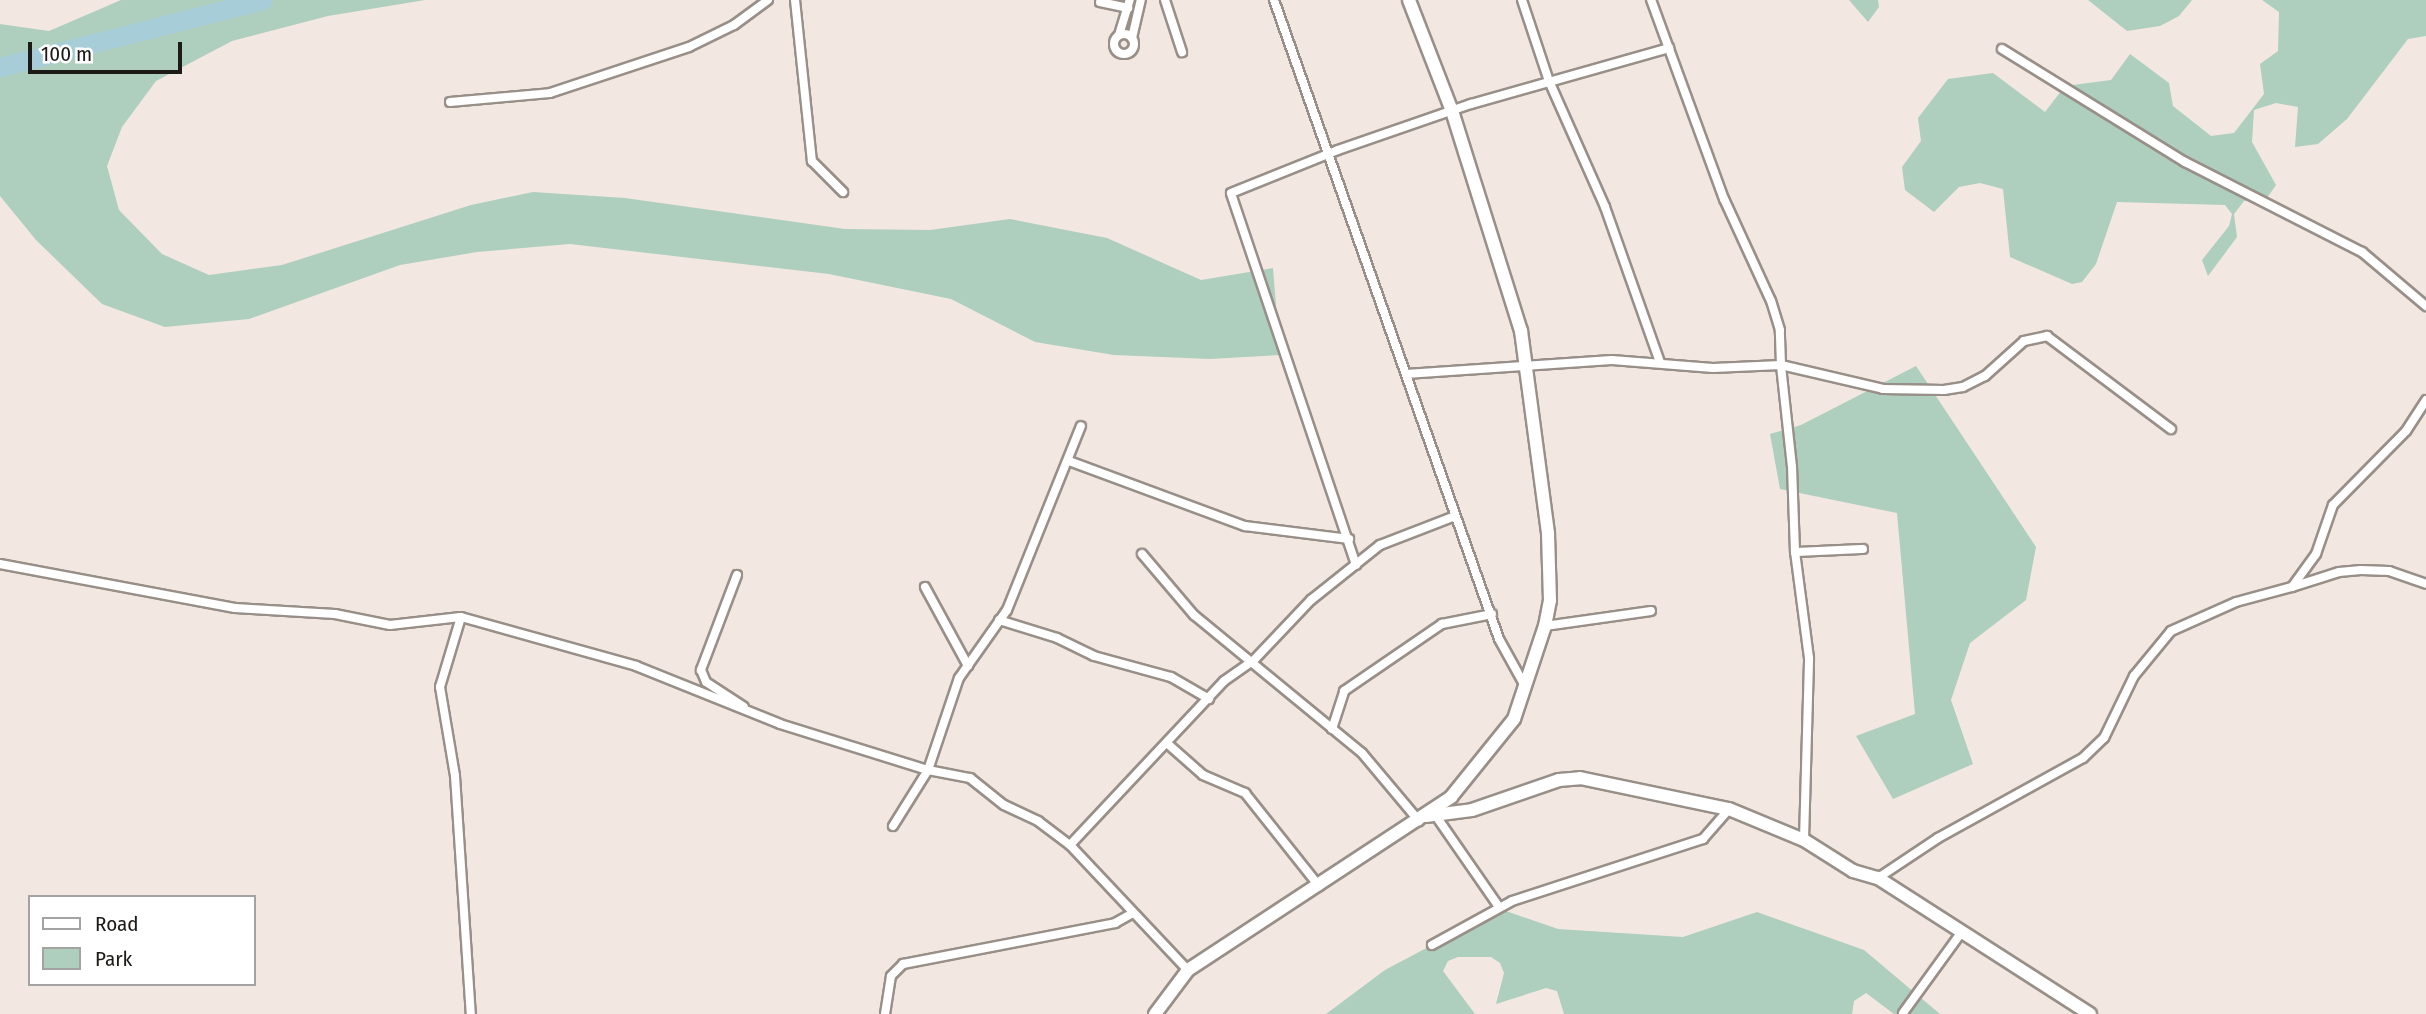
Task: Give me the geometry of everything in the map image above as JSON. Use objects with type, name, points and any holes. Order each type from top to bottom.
[{"type":"main road","points":[[1155,1014],[1188,970],[1427,817],[1451,797],[1491,752],[1514,719],[1527,689],[1545,626],[1550,601],[1548,533],[1526,367],[1507,278],[1452,111],[1409,0]]},
{"type":"main road","points":[[1427,817],[1472,810],[1559,780],[1580,778],[1729,809],[1804,840],[1833,860],[1878,878],[1943,917],[1961,933],[2090,1014]]},
{"type":"street","points":[[450,102],[550,93],[689,47],[734,25],[768,0]]},
{"type":"street","points":[[795,0],[812,161],[843,192]]},
{"type":"street","points":[[1100,2],[1129,4],[1114,46],[1124,54],[1134,45],[1132,38],[1141,0]]},
{"type":"street","points":[[1165,0],[1182,52]]},
{"type":"street","points":[[1274,0],[1499,639],[1527,689]]},
{"type":"street","points":[[1522,0],[1549,81],[1605,207],[1660,362]]},
{"type":"street","points":[[1651,0],[1724,199],[1771,301],[1780,330],[1792,467],[1795,552],[1809,658],[1804,840]]},
{"type":"street","points":[[1119,35],[1132,38]]},
{"type":"street","points":[[1356,565],[1231,194],[1452,111],[1669,48]]},
{"type":"street","points":[[2002,49],[2157,146],[2362,252],[2426,306]]},
{"type":"street","points":[[1406,374],[1612,360],[1713,368],[1781,365],[1883,389],[1944,390],[1963,387],[1985,376],[2024,341],[2047,336],[2171,429]]},
{"type":"street","points":[[2291,587],[2316,554],[2333,505],[2406,432],[2426,400]]},
{"type":"street","points":[[893,826],[928,770],[949,699],[1012,600],[1081,426]]},
{"type":"street","points":[[1069,461],[1245,526],[1349,539]]},
{"type":"street","points":[[1070,845],[1169,746],[1209,699],[1254,660],[1311,600],[1380,545],[1455,516]]},
{"type":"street","points":[[1795,552],[1863,549]]},
{"type":"street","points":[[1142,554],[1194,615],[1254,660],[1427,817],[1499,907]]},
{"type":"street","points":[[0,564],[235,608],[335,614],[381,625],[461,617],[636,666],[758,716],[981,784],[1004,805],[1038,821],[1070,845],[1188,970]]},
{"type":"street","points":[[1878,878],[1938,838],[2083,758],[2104,738],[2134,676],[2171,631],[2236,602],[2339,572],[2389,571],[2426,584]]},
{"type":"street","points":[[737,575],[701,661],[702,676],[758,716]]},
{"type":"street","points":[[926,587],[968,666]]},
{"type":"street","points":[[1545,626],[1651,611]]},
{"type":"street","points":[[1332,729],[1344,691],[1441,625],[1492,614]]},
{"type":"street","points":[[461,617],[440,687],[455,776],[471,1014]]},
{"type":"street","points":[[999,621],[1057,638],[1094,656],[1171,677],[1209,699]]},
{"type":"street","points":[[1169,746],[1203,775],[1245,793],[1319,886]]},
{"type":"street","points":[[1432,946],[1499,907],[1677,851],[1703,839],[1729,809]]},
{"type":"street","points":[[885,1014],[891,976],[903,964],[1115,923],[1133,913]]},
{"type":"street","points":[[1903,1013],[1961,933]]},
{"type":"green space","points":[[121,0],[425,0],[328,16],[232,41],[156,81],[122,127],[107,166],[119,210],[162,254],[209,275],[282,265],[471,205],[533,192],[625,198],[845,229],[930,230],[1010,219],[1107,238],[1201,280],[1273,268],[1280,355],[1210,359],[1114,355],[1035,342],[951,299],[829,274],[570,244],[477,252],[400,265],[249,319],[165,327],[102,304],[36,240],[0,196],[0,24],[49,31]]},
{"type":"green space","points":[[1849,0],[1878,0],[1879,7],[1868,22]]},
{"type":"green space","points":[[2088,0],[2192,0],[2179,16],[2160,26],[2127,31]]},
{"type":"green space","points":[[2262,0],[2426,0],[2426,36],[2408,39],[2347,119],[2318,144],[2295,147],[2298,107],[2276,103],[2254,110],[2252,142],[2276,185],[2267,198],[2244,201],[2234,214],[2237,237],[2208,276],[2202,260],[2229,226],[2232,214],[2225,205],[2117,202],[2096,264],[2082,282],[2072,284],[2010,257],[2003,189],[1980,183],[1959,187],[1934,212],[1905,190],[1902,167],[1921,141],[1918,118],[1948,79],[1993,73],[2045,112],[2065,86],[2111,80],[2130,54],[2169,83],[2173,106],[2211,136],[2234,133],[2264,94],[2260,64],[2278,51],[2279,12]]},
{"type":"green space","points":[[1916,366],[2036,547],[2026,600],[1970,643],[1951,700],[1973,764],[1893,799],[1856,736],[1915,714],[1897,513],[1780,489],[1770,434],[1801,425]]},
{"type":"green space","points":[[1500,909],[1558,929],[1683,937],[1757,912],[1864,950],[1940,1014],[1894,1014],[1866,993],[1854,1001],[1852,1014],[1564,1014],[1557,991],[1546,988],[1496,1004],[1504,973],[1500,963],[1491,957],[1458,957],[1448,961],[1443,971],[1475,1014],[1326,1014],[1385,970]]},
{"type":"waterway","points":[[0,67],[263,0]]}]
